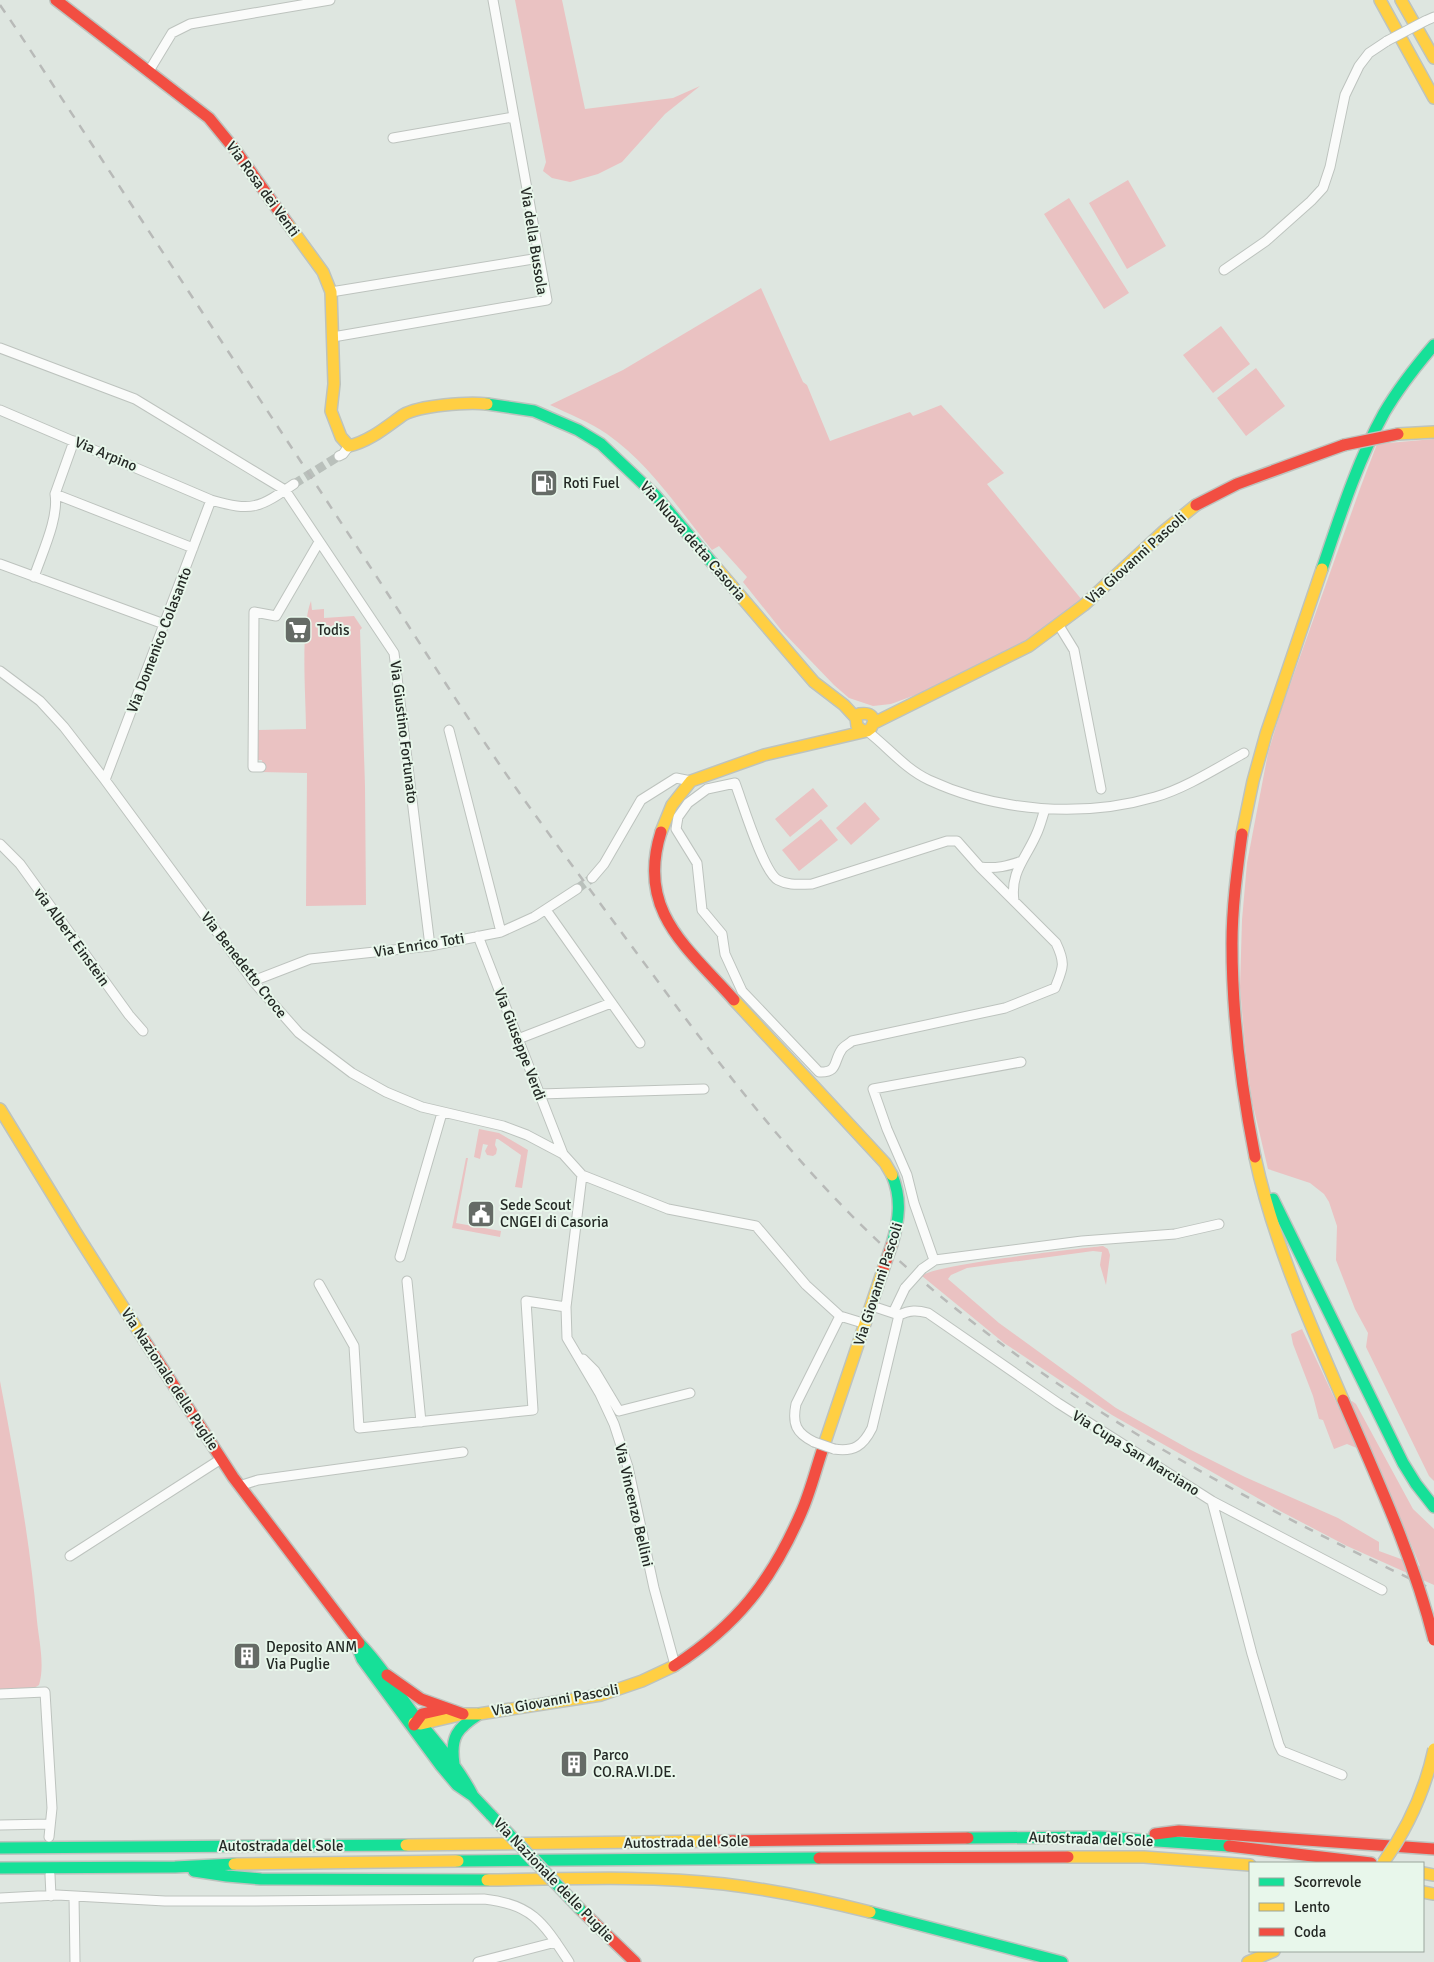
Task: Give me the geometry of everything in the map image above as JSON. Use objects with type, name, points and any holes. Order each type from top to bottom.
[{"type":"main road","name":"Via Rosa dei Venti","points":[[56,0],[209,118],[236,151],[323,272],[331,292],[334,384],[331,411],[341,438],[348,446]]},
{"type":"main road","points":[[1380,0],[1434,98]]},
{"type":"main road","points":[[1401,0],[1434,58]]},
{"type":"main road","points":[[1434,344],[1404,381],[1384,414],[1358,469],[1286,670],[1253,781],[1243,826],[1233,934],[1232,986],[1241,1083],[1255,1160],[1282,1250],[1308,1320],[1407,1552],[1430,1620],[1434,1640]]},
{"type":"main road","name":"Via Nuova detta Casoria","points":[[348,446],[358,444],[386,428],[405,414],[446,404],[484,404],[534,411],[578,430],[607,449],[655,495],[814,682],[865,722]]},
{"type":"main road","name":"Via Giovanni Pascoli","points":[[464,1714],[479,1714],[604,1694],[628,1687],[675,1665],[706,1644],[732,1622],[763,1586],[784,1554],[802,1511],[900,1218],[901,1206],[896,1184],[885,1163],[742,1009],[675,934],[664,917],[656,894],[654,867],[660,834],[672,805],[691,781],[764,755],[832,738],[865,722],[910,706],[1029,646],[1084,605],[1194,506],[1237,484],[1344,444],[1398,434],[1434,432]]},
{"type":"main road","name":"Via Nazionale delle Puglie","points":[[0,1109],[76,1233],[239,1486],[354,1638],[371,1653],[414,1723],[457,1785],[474,1796]]},
{"type":"main road","points":[[1255,1160],[1403,1463],[1434,1508]]},
{"type":"main road","name":"Via Nazionale delle Puglie","points":[[354,1638],[362,1659],[414,1723],[464,1776],[474,1796],[580,1908],[635,1962]]},
{"type":"main road","points":[[384,1672],[412,1693],[446,1709],[464,1714]]},
{"type":"main road","points":[[414,1723],[424,1713],[446,1709]]},
{"type":"main road","points":[[414,1723],[464,1714]]},
{"type":"main road","points":[[454,1764],[451,1751],[454,1736],[469,1720],[479,1714]]},
{"type":"main road","points":[[1384,1862],[1400,1841],[1418,1806],[1430,1770],[1434,1749]]},
{"type":"main road","points":[[1121,1838],[1180,1831],[1434,1849]]},
{"type":"main road","name":"Autostrada del Sole","points":[[0,1848],[1100,1837],[1220,1845],[1362,1862]]},
{"type":"main road","name":"Autostrada del Sole","points":[[0,1868],[1010,1857],[1144,1857],[1249,1865]]},
{"type":"main road","points":[[175,1867],[222,1877],[360,1881],[634,1879],[722,1884],[782,1893],[871,1912],[1015,1952],[1062,1962]]},
{"type":"main road","points":[[1248,1962],[1272,1952]]},
{"type":"street","points":[[149,71],[172,33],[190,24],[330,0]]},
{"type":"street","name":"Via della Bussola","points":[[333,337],[547,300],[492,0]]},
{"type":"street","points":[[1224,270],[1266,241],[1323,188],[1330,167],[1345,95],[1359,66],[1369,53],[1434,17]]},
{"type":"street","points":[[393,138],[514,118]]},
{"type":"street","points":[[331,292],[539,258]]},
{"type":"street","points":[[0,348],[134,399],[284,490]]},
{"type":"street","name":"Via Arpino","points":[[0,410],[212,500],[236,507],[254,506],[273,499],[294,484]]},
{"type":"street","points":[[34,577],[48,538],[56,503],[55,494],[74,441]]},
{"type":"street","points":[[339,456],[343,454],[348,446]]},
{"type":"street","name":"Via Giustino Fortunato","points":[[284,490],[394,653],[430,946]]},
{"type":"street","points":[[55,494],[193,548]]},
{"type":"street","name":"Via Domenico Colasanto","points":[[106,780],[212,500]]},
{"type":"street","points":[[261,767],[253,767],[254,612],[276,616],[319,542]]},
{"type":"street","points":[[0,564],[164,624]]},
{"type":"street","points":[[1058,624],[1074,650],[1101,790]]},
{"type":"street","name":"Via Benedetto Croce","points":[[0,671],[40,701],[64,727],[106,780],[253,981],[299,1033],[352,1073],[386,1092],[422,1107],[503,1126],[527,1135],[563,1154],[582,1175],[668,1210],[756,1226],[806,1285],[840,1316],[866,1324]]},
{"type":"street","points":[[865,722],[878,739],[904,764],[928,780],[967,794],[1015,806],[1045,809],[1113,807],[1157,797],[1201,777],[1244,753]]},
{"type":"street","points":[[449,730],[500,932]]},
{"type":"street","points":[[592,878],[604,864],[641,800],[676,778],[691,781]]},
{"type":"street","points":[[735,783],[766,866],[776,879],[792,885],[812,884],[947,841],[957,841],[980,867],[1056,943],[1063,958],[1055,988],[1005,1008],[852,1042],[842,1049],[832,1069],[828,1072],[818,1072],[742,991],[725,954],[722,934],[702,910],[697,863],[676,829],[678,817],[688,803],[707,789],[735,783]]},
{"type":"street","points":[[1014,901],[1012,888],[1014,876],[1036,835],[1045,809]]},
{"type":"street","name":"via Albert Einstein","points":[[0,844],[20,864],[129,1015],[143,1031]]},
{"type":"street","points":[[980,867],[999,867],[1022,861]]},
{"type":"street","name":"Via Enrico Toti","points":[[253,981],[310,959],[430,946],[500,932],[546,910],[577,889]]},
{"type":"street","points":[[546,910],[640,1043]]},
{"type":"street","name":"Via Giuseppe Verdi","points":[[478,936],[563,1154]]},
{"type":"street","points":[[518,1038],[612,1003]]},
{"type":"street","points":[[934,1260],[914,1203],[907,1175],[887,1129],[873,1089],[1021,1062]]},
{"type":"street","points":[[540,1094],[704,1089]]},
{"type":"street","points":[[400,1257],[442,1113]]},
{"type":"street","name":"Via Vincenzo Bellini","points":[[582,1175],[566,1306],[567,1338],[600,1394],[614,1424],[628,1467],[654,1588],[675,1665]]},
{"type":"street","points":[[840,1316],[796,1404],[794,1420],[796,1427],[805,1437],[814,1442],[834,1449],[853,1450],[864,1442],[872,1428],[899,1298],[922,1269],[934,1260],[1082,1241],[1175,1234],[1219,1224]]},
{"type":"street","points":[[407,1281],[421,1422]]},
{"type":"street","points":[[319,1284],[354,1346],[359,1428],[533,1410],[526,1301],[566,1306]]},
{"type":"street","points":[[872,1306],[896,1314]]},
{"type":"street","name":"Via Cupa San Marciano","points":[[896,1314],[918,1310],[928,1313],[1058,1403],[1212,1501],[1382,1590]]},
{"type":"street","points":[[576,1354],[595,1371],[619,1411],[690,1393]]},
{"type":"street","points":[[239,1486],[258,1480],[463,1452]]},
{"type":"street","points":[[70,1556],[221,1459]]},
{"type":"street","points":[[1212,1501],[1252,1654],[1279,1745],[1282,1751],[1342,1775]]},
{"type":"street","points":[[0,1694],[46,1692],[52,1808],[49,1837]]},
{"type":"street","points":[[0,1825],[50,1824]]},
{"type":"street","points":[[50,1875],[51,1896]]},
{"type":"street","points":[[74,1896],[75,1962]]},
{"type":"street","points":[[0,1898],[74,1896],[165,1901],[484,1898],[511,1903],[524,1909],[546,1927],[569,1962]]},
{"type":"street","points":[[478,1962],[556,1942]]},
{"type":"shaded area","points":[[515,0],[562,0],[585,109],[673,98],[700,86],[665,114],[622,162],[598,174],[570,182],[552,178],[543,171],[546,162]]},
{"type":"shaded area","points":[[1128,180],[1166,246],[1127,269],[1089,203]]},
{"type":"shaded area","points":[[1069,198],[1129,293],[1104,309],[1044,214]]},
{"type":"shaded area","points":[[761,288],[803,382],[807,385],[830,441],[910,412],[913,416],[941,405],[1004,473],[987,484],[1082,600],[1026,641],[948,683],[891,704],[873,706],[849,698],[782,631],[743,582],[747,577],[719,546],[712,550],[664,489],[637,459],[607,434],[579,418],[550,405],[623,370]]},
{"type":"shaded area","points":[[1221,326],[1250,364],[1213,393],[1183,355]]},
{"type":"shaded area","points":[[1256,368],[1285,406],[1246,436],[1217,398]]},
{"type":"shaded area","points":[[1434,439],[1434,1481],[1429,1476],[1366,1347],[1368,1333],[1355,1309],[1336,1260],[1337,1226],[1329,1202],[1324,1194],[1310,1183],[1268,1169],[1252,1101],[1240,987],[1242,920],[1247,863],[1268,753],[1281,710],[1377,444]]},
{"type":"shaded area","points":[[311,601],[312,610],[324,609],[324,618],[354,616],[362,628],[360,630],[365,786],[366,905],[306,906],[307,773],[261,772],[262,760],[258,760],[258,730],[306,729],[305,645]]},
{"type":"shaded area","points":[[813,788],[828,806],[790,837],[775,819]]},
{"type":"shaded area","points":[[865,802],[880,819],[851,845],[836,828]]},
{"type":"shaded area","points":[[821,819],[838,840],[799,871],[782,850]]},
{"type":"shaded area","points":[[479,1129],[499,1133],[528,1150],[522,1188],[515,1187],[521,1155],[498,1139],[496,1139],[495,1145],[497,1149],[496,1154],[493,1156],[487,1155],[485,1151],[488,1145],[483,1144],[480,1159],[474,1157]]},
{"type":"shaded area","points":[[466,1158],[468,1158],[456,1223],[501,1231],[500,1237],[452,1228]]},
{"type":"shaded area","points":[[1103,1246],[1108,1249],[1110,1255],[1106,1285],[1100,1265],[1102,1252],[1093,1251],[967,1268],[951,1275],[948,1279],[999,1323],[1116,1408],[1189,1449],[1245,1477],[1338,1518],[1379,1542],[1379,1551],[1420,1566],[1374,1455],[1347,1444],[1334,1449],[1323,1420],[1319,1419],[1291,1334],[1302,1329],[1339,1408],[1352,1401],[1356,1404],[1413,1509],[1434,1529],[1434,1585],[1347,1546],[1282,1512],[1112,1415],[1004,1343],[922,1276],[932,1271],[978,1262]]},
{"type":"shaded area","points":[[0,1381],[26,1530],[41,1653],[42,1669],[39,1685],[31,1690],[0,1691]]},
{"type":"tunnel","points":[[294,484],[339,456]]},
{"type":"tunnel","points":[[577,889],[592,878]]},
{"type":"railway","points":[[0,5],[498,763],[643,962],[714,1056],[788,1147],[869,1232],[912,1272],[971,1321],[1033,1366],[1096,1409],[1229,1487],[1296,1523],[1434,1590]]},
{"type":"traffic: fast","points":[[1322,569],[1350,490],[1374,432],[1395,395],[1434,345]]},
{"type":"traffic: fast","points":[[487,404],[534,411],[578,430],[601,444],[655,495],[714,565]]},
{"type":"traffic: fast","points":[[892,1175],[898,1201],[892,1244]]},
{"type":"traffic: fast","points":[[1273,1199],[1403,1463],[1434,1507]]},
{"type":"traffic: fast","points":[[355,1641],[362,1659],[441,1766],[457,1785],[473,1796],[491,1815]]},
{"type":"traffic: fast","points":[[359,1643],[453,1764],[473,1796]]},
{"type":"traffic: fast","points":[[454,1764],[454,1740],[460,1729],[479,1714]]},
{"type":"traffic: fast","points":[[491,1815],[580,1909]]},
{"type":"traffic: fast","points":[[968,1838],[1100,1837],[1229,1846]]},
{"type":"traffic: fast","points":[[0,1848],[406,1845]]},
{"type":"traffic: fast","points":[[458,1861],[819,1858]]},
{"type":"traffic: fast","points":[[0,1868],[175,1867],[234,1864]]},
{"type":"traffic: fast","points":[[194,1871],[261,1879],[487,1880]]},
{"type":"traffic: fast","points":[[870,1912],[1062,1962]]},
{"type":"traffic: slow","points":[[1380,0],[1434,98]]},
{"type":"traffic: slow","points":[[1401,0],[1434,58]]},
{"type":"traffic: slow","points":[[288,224],[323,272],[331,292],[334,384],[331,411],[341,437],[349,446],[371,437],[403,415],[411,412],[444,405],[487,404]]},
{"type":"traffic: slow","points":[[1398,434],[1434,432]]},
{"type":"traffic: slow","points":[[874,723],[1029,646],[1084,605],[1164,531],[1196,505]]},
{"type":"traffic: slow","points":[[714,565],[814,682],[844,705],[856,718]]},
{"type":"traffic: slow","points":[[1242,834],[1253,781],[1266,734],[1322,569]]},
{"type":"traffic: slow","points":[[661,832],[672,805],[691,781],[764,755],[867,731],[871,728],[874,721],[872,716],[868,714],[859,714],[856,718],[857,726],[863,731]]},
{"type":"traffic: slow","points":[[734,1000],[885,1163],[892,1175]]},
{"type":"traffic: slow","points":[[0,1109],[141,1335]]},
{"type":"traffic: slow","points":[[1255,1157],[1282,1250],[1305,1311],[1343,1400]]},
{"type":"traffic: slow","points":[[822,1451],[884,1267]]},
{"type":"traffic: slow","points":[[414,1723],[421,1724],[464,1714],[479,1714],[601,1695],[642,1681],[674,1666]]},
{"type":"traffic: slow","points":[[1384,1862],[1415,1809],[1426,1780],[1434,1749]]},
{"type":"traffic: slow","points":[[406,1845],[716,1841]]},
{"type":"traffic: slow","points":[[1068,1857],[1144,1857],[1249,1865]]},
{"type":"traffic: slow","points":[[234,1864],[458,1861]]},
{"type":"traffic: slow","points":[[1424,1873],[1434,1875]]},
{"type":"traffic: slow","points":[[487,1880],[606,1878],[695,1881],[779,1892],[870,1912]]},
{"type":"traffic: slow","points":[[1424,1892],[1434,1894]]},
{"type":"traffic: slow","points":[[1248,1962],[1272,1952]]},
{"type":"traffic: jam","points":[[56,0],[209,118],[236,151],[288,224]]},
{"type":"traffic: jam","points":[[1344,445],[1398,434]]},
{"type":"traffic: jam","points":[[1196,505],[1237,484],[1344,445]]},
{"type":"traffic: jam","points":[[661,832],[655,860],[655,884],[661,906],[670,926],[699,962],[734,1000]]},
{"type":"traffic: jam","points":[[1242,834],[1233,916],[1232,971],[1238,1051],[1255,1157]]},
{"type":"traffic: jam","points":[[884,1267],[892,1244]]},
{"type":"traffic: jam","points":[[141,1335],[233,1477],[359,1643]]},
{"type":"traffic: jam","points":[[1343,1400],[1405,1548],[1434,1640]]},
{"type":"traffic: jam","points":[[674,1666],[734,1618],[764,1581],[790,1538],[810,1490],[822,1451]]},
{"type":"traffic: jam","points":[[387,1675],[421,1699],[463,1714]]},
{"type":"traffic: jam","points":[[414,1725],[422,1714],[444,1709]]},
{"type":"traffic: jam","points":[[1155,1834],[1179,1831],[1434,1849]]},
{"type":"traffic: jam","points":[[716,1841],[968,1838]]},
{"type":"traffic: jam","points":[[1229,1846],[1363,1862]]},
{"type":"traffic: jam","points":[[819,1858],[1068,1857]]},
{"type":"traffic: jam","points":[[580,1909],[635,1962]]},
{"type":"place","name":"Roti Fuel","points":[[544,483]]},
{"type":"place","name":"Todis","points":[[298,630]]},
{"type":"place","name":"Sede Scout CNGEI di Casoria","points":[[481,1214]]},
{"type":"place","name":"Deposito ANM Via Puglie","points":[[247,1656]]},
{"type":"place","name":"Parco CO.RA.VI.DE.","points":[[574,1764]]}]
